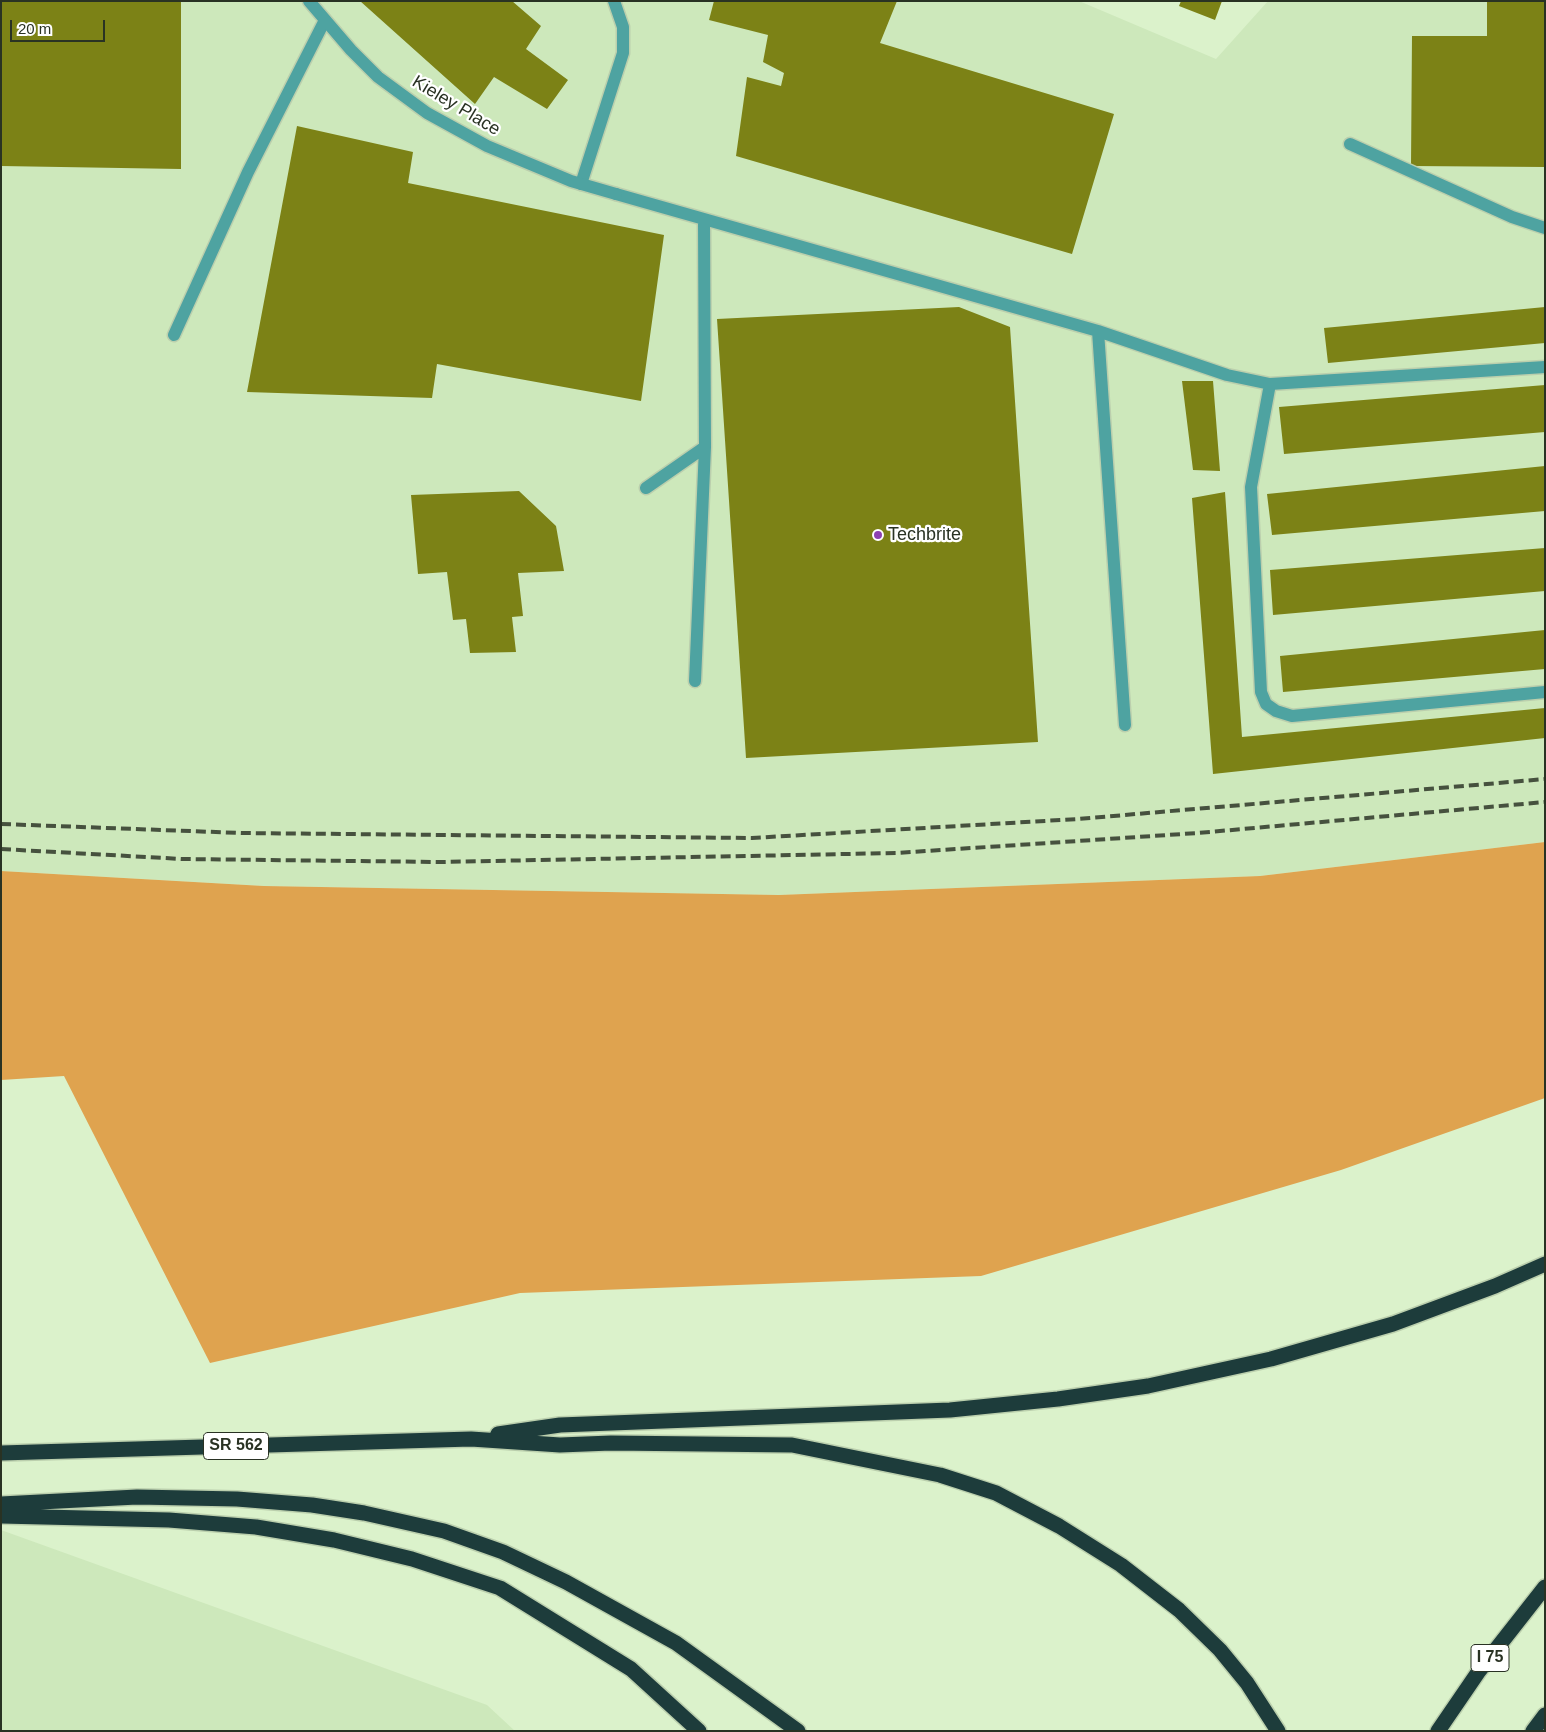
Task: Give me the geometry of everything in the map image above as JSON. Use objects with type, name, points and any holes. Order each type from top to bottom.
[{"type":"highway","points":[[471,1439],[560,1425],[950,1410],[1058,1399],[1148,1386],[1271,1359],[1393,1324],[1495,1286],[1545,1264]]},
{"type":"highway","points":[[471,1439],[560,1445],[611,1443],[792,1445],[940,1475],[996,1493],[1059,1526],[1121,1565],[1179,1610],[1220,1650],[1247,1683],[1278,1731]]},
{"type":"highway","name":"SR 562","points":[[1,1453],[471,1439]]},
{"type":"highway","points":[[1,1504],[137,1497],[237,1499],[312,1505],[364,1513],[444,1531],[502,1552],[566,1582],[676,1643],[798,1731]]},
{"type":"highway","points":[[1,1516],[169,1520],[256,1527],[334,1540],[412,1559],[500,1588],[631,1669],[700,1731]]},
{"type":"highway","name":"I 75","points":[[1438,1731],[1479,1672],[1545,1587]]},
{"type":"highway","points":[[1533,1731],[1545,1715]]},
{"type":"street","name":"Kieley Place","points":[[309,1],[351,50],[378,77],[427,113],[487,146],[581,184],[1098,331],[1227,375],[1270,384],[1545,367]]},
{"type":"street","points":[[581,184],[623,53],[623,27],[614,1]]},
{"type":"street","points":[[174,335],[248,172],[325,20]]},
{"type":"street","points":[[1350,144],[1512,217],[1545,228]]},
{"type":"street","points":[[695,681],[705,448],[704,220]]},
{"type":"street","points":[[1098,331],[1125,725]]},
{"type":"street","points":[[1270,384],[1251,487],[1261,692],[1266,704],[1276,711],[1292,716],[1545,692]]},
{"type":"street","points":[[646,488],[705,448]]},
{"type":"shaded area","points":[[1,1],[1079,1],[1216,59],[1268,1],[1545,1],[1545,842],[1260,876],[779,895],[264,886],[1,871]]},
{"type":"shaded area","points":[[1545,842],[1545,1098],[1341,1170],[981,1276],[520,1293],[210,1363],[64,1076],[1,1080],[1,871],[264,886],[779,895],[1260,876]]},
{"type":"shaded area","points":[[1,1530],[487,1705],[515,1731],[1,1731]]},
{"type":"building","points":[[1,1],[181,1],[181,169],[1,166]]},
{"type":"building","points":[[360,1],[512,1],[541,26],[526,49],[568,80],[547,109],[494,77],[475,104]]},
{"type":"building","points":[[714,1],[897,1],[880,43],[1114,114],[1072,254],[736,156],[747,77],[781,86],[784,73],[763,62],[768,35],[709,20]]},
{"type":"building","points":[[1181,1],[1222,1],[1215,20],[1179,6]]},
{"type":"building","points":[[1487,1],[1545,1],[1545,167],[1411,166],[1412,36],[1487,36]]},
{"type":"building","points":[[297,126],[413,152],[408,183],[664,235],[641,401],[437,364],[432,398],[247,392]]},
{"type":"building","name":"Techbrite","points":[[959,307],[1010,327],[1038,742],[746,758],[717,319]]},
{"type":"building","points":[[1545,307],[1545,343],[1328,363],[1324,328]]},
{"type":"building","points":[[1182,381],[1213,381],[1220,471],[1193,470]]},
{"type":"building","points":[[1545,385],[1545,432],[1284,454],[1279,407]]},
{"type":"building","points":[[1545,466],[1545,511],[1272,535],[1267,494]]},
{"type":"building","points":[[519,491],[556,526],[564,571],[518,573],[523,616],[512,617],[516,652],[470,653],[466,619],[453,620],[447,572],[418,574],[411,495]]},
{"type":"building","points":[[1225,492],[1242,737],[1545,708],[1545,738],[1213,774],[1192,498]]},
{"type":"building","points":[[1545,548],[1545,591],[1273,615],[1270,570]]},
{"type":"building","points":[[1545,630],[1545,669],[1283,692],[1280,656]]},
{"type":"railway","points":[[1,824],[242,833],[752,838],[1078,819],[1545,779]]},
{"type":"railway","points":[[1,849],[182,859],[440,862],[897,853],[1198,833],[1545,802]]},
{"type":"place","name":"Techbrite","points":[[878,535]]}]
